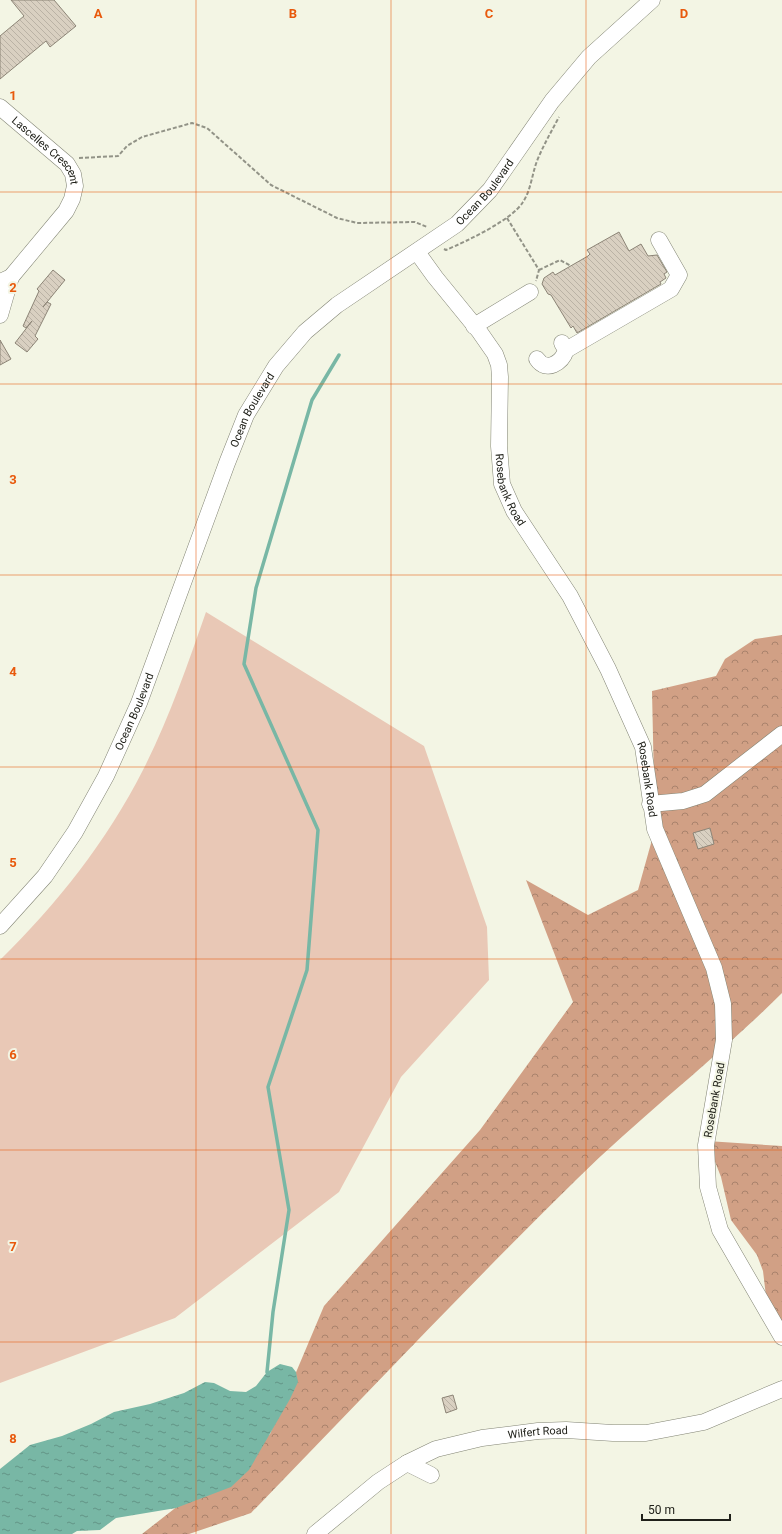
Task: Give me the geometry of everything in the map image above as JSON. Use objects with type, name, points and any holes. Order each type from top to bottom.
[{"type":"street","name":"Ocean Boulevard","points":[[0,926],[45,876],[75,832],[106,776],[139,703],[246,415],[276,366],[305,332],[337,305],[457,224],[490,190],[552,101],[589,58],[652,0]]},
{"type":"street","name":"Lascelles Crescent","points":[[0,107],[67,164],[73,174],[75,186],[72,199],[56,224],[6,280],[0,316]]},
{"type":"street","points":[[537,359],[540,364],[551,366],[558,363],[564,357],[564,347],[671,289],[679,275],[659,240]]},
{"type":"street","name":"Rosebank Road","points":[[417,252],[452,300],[495,354],[499,365],[499,446],[502,484],[514,511],[570,596],[608,669],[644,747],[650,804],[655,829],[714,968],[723,1004],[724,1040],[706,1145],[708,1187],[720,1230],[782,1337]]},
{"type":"street","points":[[474,326],[530,292]]},
{"type":"street","points":[[650,804],[683,801],[705,794],[782,734]]},
{"type":"street","name":"Wilfert Road","points":[[315,1534],[378,1482],[407,1463],[436,1449],[496,1436],[538,1431],[566,1430],[613,1433],[646,1433],[704,1422],[782,1389]]},
{"type":"street","points":[[407,1463],[431,1475]]},
{"type":"path","points":[[67,164],[82,157],[118,156],[127,146],[142,137],[192,123],[207,128],[271,186],[297,200],[338,218],[357,222],[415,222],[429,227],[442,248],[446,250],[506,218],[517,210],[524,201],[538,161],[561,113]]},
{"type":"path","points":[[506,218],[539,270]]},
{"type":"path","points":[[530,292],[539,270],[560,260],[571,266]]},
{"type":"green space","points":[[782,635],[782,993],[732,1040],[577,1179],[454,1303],[251,1513],[189,1534],[142,1534],[270,1434],[324,1306],[480,1130],[573,1002],[526,880],[588,915],[638,890],[655,829],[652,691],[716,676],[725,659],[755,639]]},
{"type":"green space","points":[[707,1141],[782,1146],[782,1327],[768,1313],[763,1271],[757,1255],[731,1220],[721,1177]]},
{"type":"shaded area","points":[[206,612],[424,746],[487,927],[489,980],[401,1077],[339,1192],[175,1318],[0,1383],[0,960],[61,894],[97,847],[129,796],[143,770],[169,712]]},
{"type":"water","points":[[280,1364],[292,1367],[296,1372],[298,1382],[290,1399],[249,1470],[231,1487],[176,1508],[116,1518],[100,1530],[77,1531],[72,1534],[0,1534],[0,1469],[30,1445],[62,1436],[91,1424],[114,1412],[150,1404],[184,1393],[205,1382],[214,1383],[230,1391],[246,1392],[256,1386],[267,1372]]},
{"type":"building","points":[[11,0],[54,0],[76,26],[50,47],[46,41],[0,79],[0,36],[24,16]]},
{"type":"building","points":[[619,232],[629,251],[641,244],[648,256],[657,255],[667,272],[664,274],[666,278],[660,282],[661,284],[577,333],[573,326],[571,328],[551,295],[548,294],[542,284],[544,278],[553,272],[555,275],[588,256],[590,254],[587,250]]},
{"type":"building","points":[[53,270],[65,280],[47,302],[51,304],[35,336],[38,339],[27,352],[15,343],[32,321],[26,328],[23,326],[39,291],[37,289]]},
{"type":"building","points":[[0,340],[11,359],[0,365]]},
{"type":"building","points":[[710,828],[714,844],[698,849],[693,833]]},
{"type":"building","points":[[453,1395],[457,1409],[446,1413],[442,1398]]},
{"type":"waterway","points":[[267,1372],[273,1312],[289,1210],[268,1087],[307,970],[318,830],[244,664],[256,588],[312,400],[339,355]]}]
